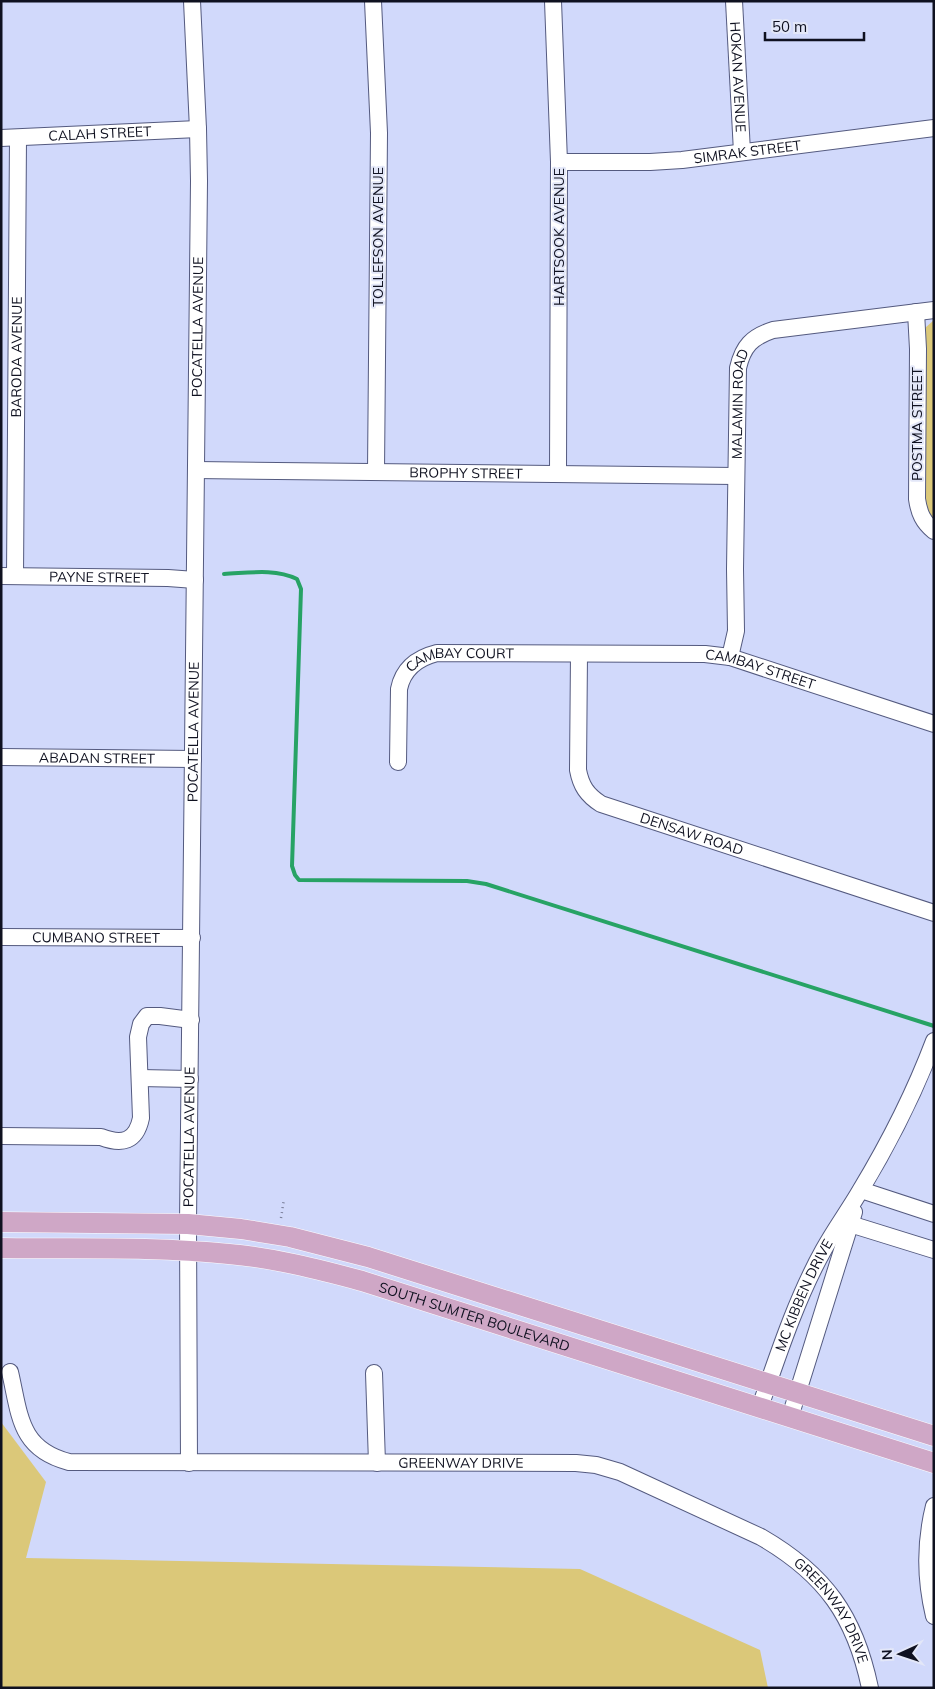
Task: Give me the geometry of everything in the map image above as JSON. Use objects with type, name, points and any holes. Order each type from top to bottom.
[{"type":"main road","name":"SOUTH SUMTER BOULEVARD","points":[[1,1222],[188,1224],[241,1229],[322,1244],[934,1436]]},
{"type":"main road","name":"SOUTH SUMTER BOULEVARD","points":[[1,1248],[188,1251],[274,1260],[319,1269],[354,1278],[934,1463]]},
{"type":"street","name":"POCATELLA AVENUE","points":[[189,1463],[188,1224],[198,129],[192,1]]},
{"type":"street","name":"TOLLEFSON AVENUE","points":[[373,1],[379,134],[376,472]]},
{"type":"street","name":"HARTSOOK AVENUE","points":[[553,1],[559,162],[558,473]]},
{"type":"street","name":"HOKAN AVENUE","points":[[734,1],[742,152]]},
{"type":"street","name":"SIMRAK STREET","points":[[559,162],[682,160],[934,128]]},
{"type":"street","name":"CALAH STREET","points":[[1,138],[198,129]]},
{"type":"street","name":"BARODA AVENUE","points":[[8,576],[18,138]]},
{"type":"street","name":"MALAMIN ROAD","points":[[730,657],[736,631],[736,476],[738,368],[740,357],[752,340],[773,330],[934,310]]},
{"type":"street","name":"POSTMA STREET","points":[[916,312],[918,349],[917,499],[919,512],[924,521],[934,531]]},
{"type":"street","name":"BROPHY STREET","points":[[196,470],[736,476]]},
{"type":"street","name":"PAYNE STREET","points":[[8,576],[195,580]]},
{"type":"street","name":"CAMBAY COURT","points":[[398,762],[399,690],[404,674],[413,663],[428,655],[437,653],[579,654]]},
{"type":"street","name":"CAMBAY STREET","points":[[579,654],[705,654],[730,657],[934,724]]},
{"type":"street","name":"DENSAW ROAD","points":[[579,654],[578,770],[584,789],[592,798],[601,804],[934,913]]},
{"type":"street","name":"ABADAN STREET","points":[[1,757],[193,759]]},
{"type":"street","name":"CUMBANO STREET","points":[[1,937],[192,938]]},
{"type":"street","points":[[1,1136],[101,1137],[116,1141],[129,1139],[139,1127],[141,1118],[138,1037],[140,1024],[147,1016],[191,1020]]},
{"type":"street","name":"MC KIBBEN DRIVE","points":[[760,1407],[811,1273],[903,1115],[922,1074],[934,1041]]},
{"type":"street","points":[[140,1078],[190,1078]]},
{"type":"street","points":[[861,1190],[934,1214]]},
{"type":"street","name":"MC KIBBEN DRIVE","points":[[790,1417],[861,1190]]},
{"type":"street","points":[[850,1224],[934,1250]]},
{"type":"street","name":"GREENWAY DRIVE","points":[[10,1372],[23,1428],[28,1437],[38,1448],[55,1459],[76,1463],[576,1463],[596,1465],[620,1472],[761,1537],[799,1561],[828,1592],[844,1614],[865,1661],[870,1688]]},
{"type":"street","points":[[374,1373],[377,1462]]},
{"type":"street","points":[[934,1506],[927,1546],[928,1587],[934,1616]]},
{"type":"path","points":[[278,1235],[284,1199]]},
{"type":"shaded area","points":[[934,320],[934,522],[922,505],[924,337],[925,328]]},
{"type":"shaded area","points":[[1,1422],[46,1482],[26,1558],[580,1569],[760,1650],[768,1688],[1,1688]]},
{"type":"waterway","points":[[224,574],[279,573],[297,579],[301,589],[292,866],[299,880],[467,881],[486,884],[934,1026]]}]
